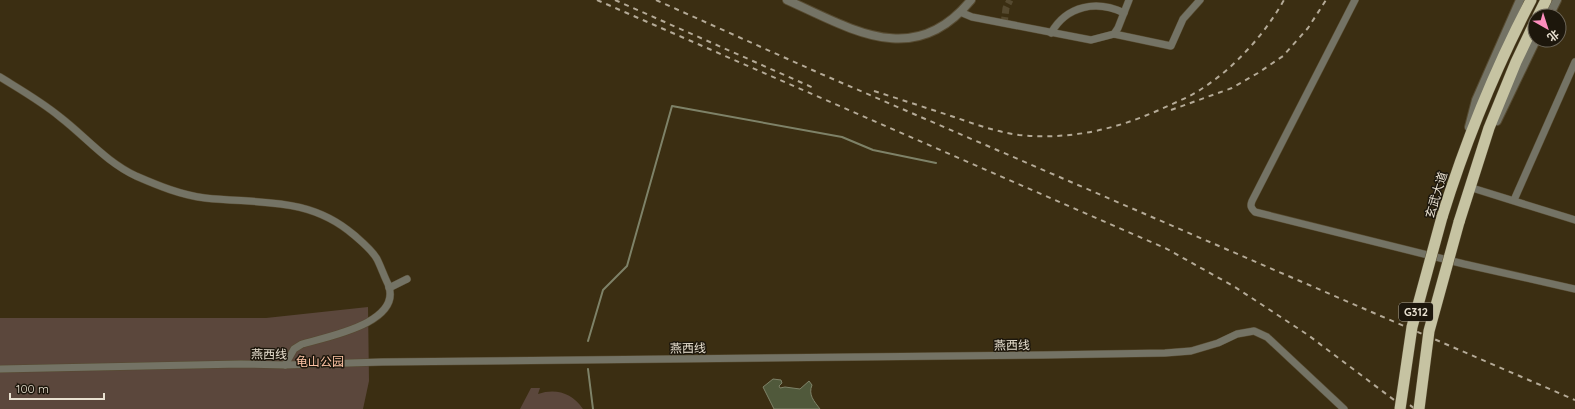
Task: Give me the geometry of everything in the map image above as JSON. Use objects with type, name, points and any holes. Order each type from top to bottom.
[{"type":"highway","name":"玄武大道","points":[[1400,409],[1412,327],[1455,175],[1470,135],[1527,1]]},
{"type":"highway","name":"G312","points":[[1419,409],[1429,331],[1459,222],[1474,171],[1489,128],[1527,39]]},
{"type":"street","points":[[787,0],[863,33],[891,40],[922,36],[936,30],[949,22],[971,0]]},
{"type":"street","points":[[1114,34],[1130,0]]},
{"type":"street","points":[[960,12],[972,17],[1092,40],[1114,34],[1171,46],[1183,19],[1200,0]]},
{"type":"street","points":[[1355,0],[1250,205],[1251,209],[1255,212],[1464,264],[1575,288]]},
{"type":"street","points":[[1546,8],[1557,0]]},
{"type":"street","points":[[1052,33],[1063,17],[1080,7],[1100,4],[1113,7],[1124,13]]},
{"type":"street","points":[[1474,171],[1532,48]]},
{"type":"street","points":[[1514,200],[1575,62]]},
{"type":"street","points":[[0,77],[36,99],[61,117],[104,156],[134,175],[167,189],[204,198],[284,203],[314,211],[333,220],[348,230],[366,246],[376,258],[389,288],[389,298],[385,311],[375,319],[348,330],[302,344],[294,349],[285,365]]},
{"type":"street","points":[[1470,187],[1575,220]]},
{"type":"street","points":[[389,288],[407,278]]},
{"type":"street","name":"燕西线","points":[[0,369],[241,364],[285,365],[382,362],[1020,356],[1165,353],[1191,351],[1218,343],[1237,334],[1254,332],[1267,336],[1344,409]]},
{"type":"green space","name":"龟山公园","points":[[368,307],[369,381],[363,409],[0,409],[0,318],[266,318]]},
{"type":"green space","points":[[531,388],[540,388],[538,394],[545,392],[563,393],[574,399],[583,409],[520,409]]},
{"type":"shaded area","points":[[773,379],[781,380],[782,383],[779,386],[780,388],[785,387],[800,389],[809,381],[812,385],[812,398],[820,409],[774,409],[763,387]]},
{"type":"waterway","points":[[588,341],[603,290],[627,266],[672,106],[842,137],[873,150],[936,163]]},
{"type":"waterway","points":[[588,369],[593,409]]},
{"type":"tunnel","points":[[1004,24],[1006,8],[1010,0]]},
{"type":"railway","points":[[597,0],[1167,249],[1235,287],[1308,335],[1406,409]]},
{"type":"railway","points":[[615,0],[816,89]]},
{"type":"railway","points":[[656,0],[819,73],[1575,400]]},
{"type":"railway","points":[[874,91],[980,126],[1011,134],[1056,136],[1091,132],[1142,117],[1182,100],[1203,88],[1238,60],[1268,25],[1284,0]]},
{"type":"railway","points":[[1171,110],[1232,88],[1283,56],[1308,28],[1326,0]]},
{"type":"railway","points":[[1402,399],[1415,409]]}]
